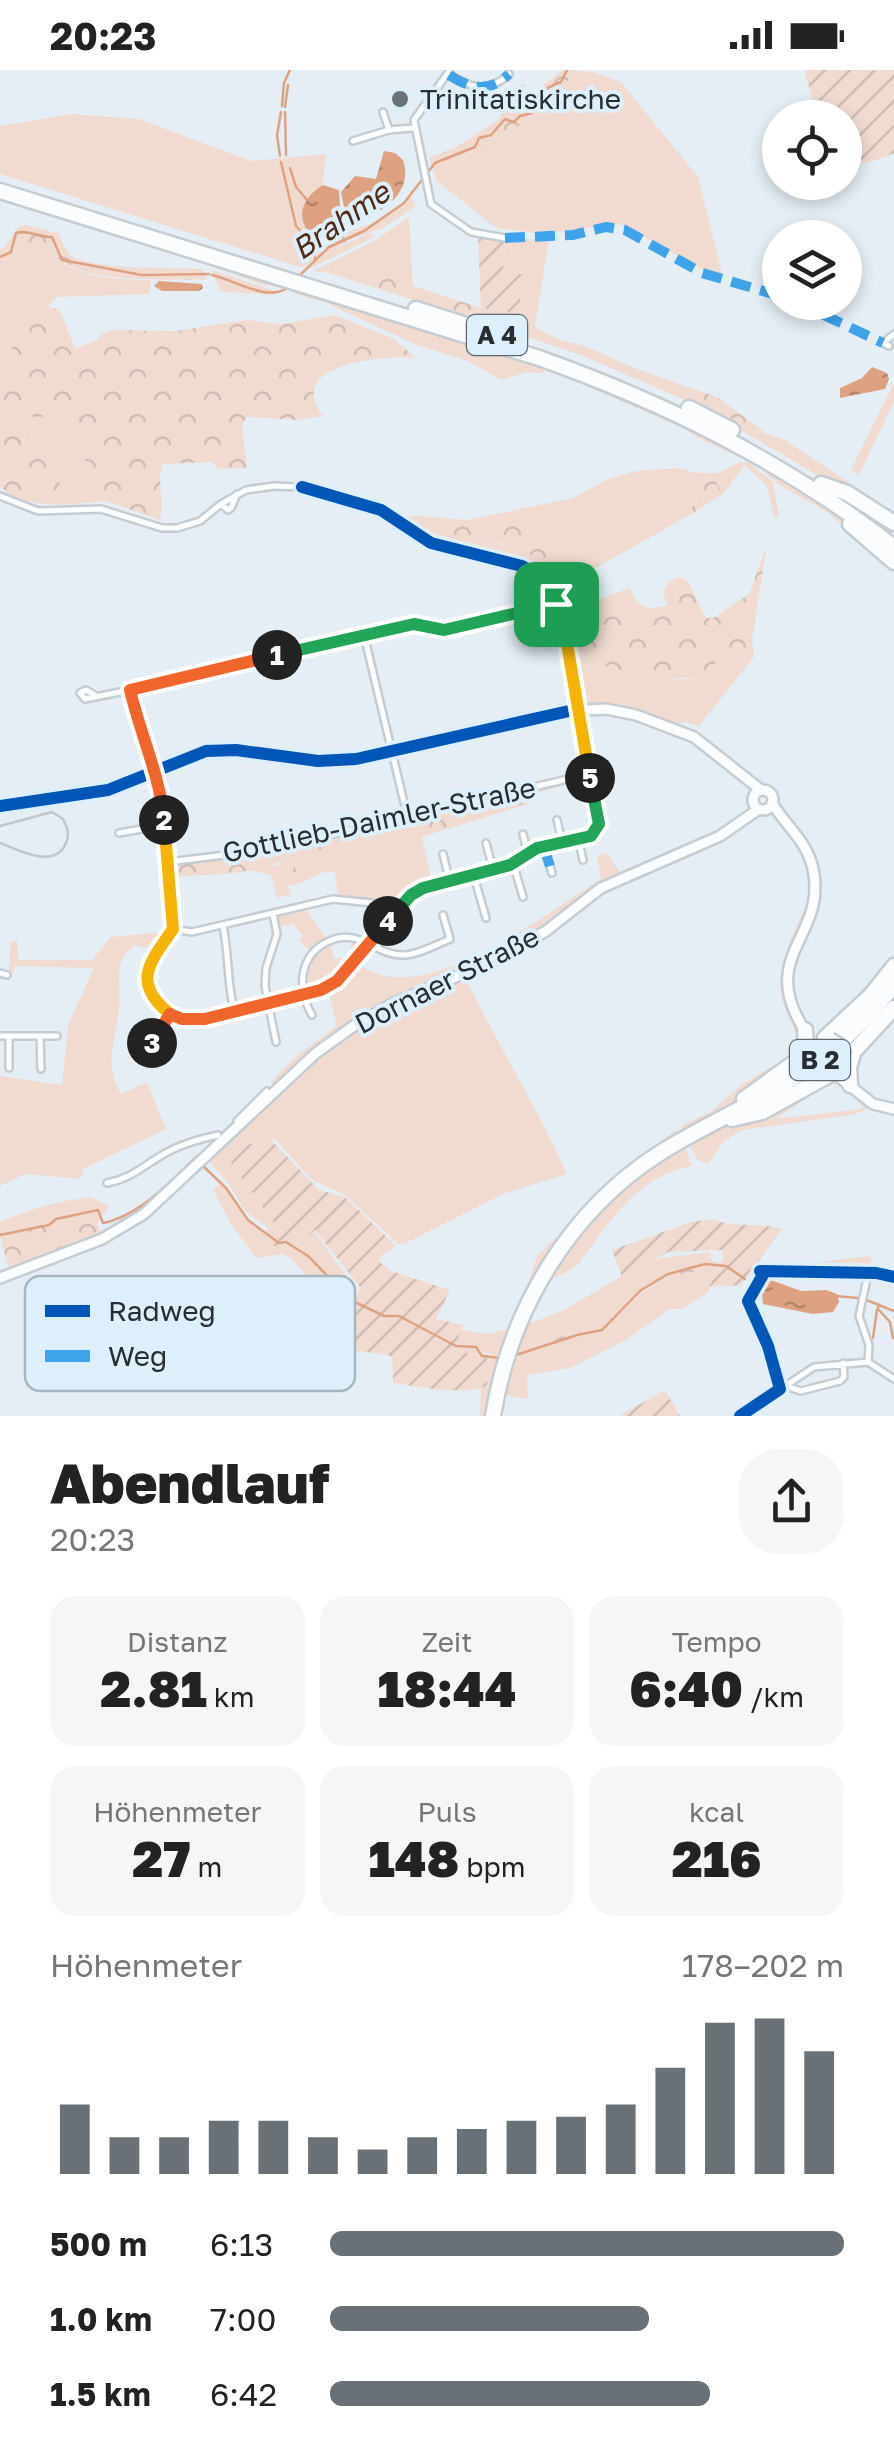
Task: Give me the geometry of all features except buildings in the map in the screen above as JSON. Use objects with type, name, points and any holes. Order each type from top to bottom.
[{"type":"highway","name":"A 4","points":[[0,181],[288,275]]},
{"type":"highway","name":"A 4","points":[[0,191],[609,373],[715,421],[821,484],[894,537]]},
{"type":"highway","name":"A 4","points":[[311,282],[611,384],[720,434],[834,504],[894,547]]},
{"type":"highway","points":[[821,484],[847,493],[894,523]]},
{"type":"highway","points":[[834,504],[850,524],[894,562]]},
{"type":"highway","name":"B 2","points":[[731,1116],[754,1090],[815,1047],[871,995],[894,966]]},
{"type":"highway","name":"B 2","points":[[496,1414],[512,1338],[529,1300],[592,1210],[656,1155],[731,1116],[826,1055],[894,988]]},
{"type":"highway","name":"B 2","points":[[731,1116],[762,1112],[839,1066],[894,1008]]},
{"type":"highway","name":"B 2","points":[[805,1030],[806,1045],[815,1047]]},
{"type":"highway","name":"B 2","points":[[839,1066],[848,1067],[850,1085]]},
{"type":"main road","points":[[0,806],[108,790],[192,755],[255,756],[328,765],[578,711],[621,711],[694,736],[782,818],[803,843],[814,876],[812,910],[790,958],[786,979],[791,1005],[815,1047],[812,1068],[839,1066]]},
{"type":"main road","name":"Dornaer Straße","points":[[0,1278],[122,1228],[164,1198],[221,1138],[316,1054],[356,1025],[394,1003],[500,958],[546,930],[601,888],[720,836],[761,802]]},
{"type":"main road","points":[[815,1047],[842,1044],[839,1066],[850,1085],[873,1104],[894,1110]]},
{"type":"street","points":[[506,238],[485,236],[458,225],[431,204],[414,120],[431,92],[450,72],[477,88],[498,84],[509,74]]},
{"type":"street","points":[[383,112],[389,130]]},
{"type":"street","points":[[353,141],[389,130],[414,128]]},
{"type":"street","points":[[889,346],[883,343],[894,334]]},
{"type":"street","points":[[0,496],[38,511],[101,509],[162,528],[189,526],[221,504],[228,510],[237,494],[274,486],[302,487],[382,510],[431,543],[522,566],[547,585],[563,620],[599,824],[591,836],[544,847],[512,863],[423,888],[393,915],[337,981],[304,995],[192,1020],[170,1014],[155,999],[148,981],[152,956],[173,929],[161,791],[130,690]]},
{"type":"street","points":[[96,696],[414,624],[444,630],[556,604]]},
{"type":"street","points":[[364,635],[407,815]]},
{"type":"street","name":"Gottlieb-Daimler-Straße","points":[[168,862],[266,850],[589,774]]},
{"type":"street","points":[[557,820],[562,842]]},
{"type":"street","points":[[119,833],[165,826]]},
{"type":"street","points":[[523,834],[528,854]]},
{"type":"street","points":[[578,838],[583,860]]},
{"type":"street","points":[[486,843],[493,869]]},
{"type":"street","points":[[544,847],[552,872]]},
{"type":"street","points":[[443,854],[449,879]]},
{"type":"street","points":[[512,863],[523,898]]},
{"type":"street","points":[[473,874],[486,918]]},
{"type":"street","points":[[173,929],[192,932],[333,900],[372,903],[393,915]]},
{"type":"street","points":[[273,913],[277,934],[266,968],[276,1042]]},
{"type":"street","points":[[312,1015],[304,995],[304,969],[316,949],[339,938],[355,939],[388,953],[404,955],[450,939],[443,914]]},
{"type":"street","points":[[223,926],[234,1011]]},
{"type":"street","points":[[150,1046],[170,1014]]},
{"type":"street","points":[[0,1036],[57,1036]]},
{"type":"street","points":[[9,1036],[9,1068]]},
{"type":"street","points":[[40,1036],[41,1065],[49,1061]]},
{"type":"street","name":"Dornaer Straße","points":[[221,1138],[267,1091]]},
{"type":"street","points":[[107,1182],[135,1174],[188,1142],[221,1138]]},
{"type":"street","points":[[782,1387],[748,1300],[762,1272],[894,1277]]},
{"type":"street","points":[[868,1274],[859,1316],[869,1346],[868,1362]]},
{"type":"street","points":[[740,1416],[814,1367],[868,1362],[894,1378]]},
{"type":"street","points":[[782,1387],[801,1391],[840,1381],[844,1377],[843,1364]]},
{"type":"green space","points":[[563,70],[572,70],[567,84],[547,94],[536,116],[434,173],[429,157],[453,149],[498,120],[518,85],[526,84],[516,108],[521,110],[541,86]]},
{"type":"green space","points":[[572,70],[593,72],[621,82],[698,177],[723,277],[701,269],[623,225],[537,233],[496,228],[436,180],[434,173],[536,116],[547,94],[568,84]]},
{"type":"green space","points":[[804,70],[894,70],[894,153],[862,163],[862,100],[813,100]]},
{"type":"green space","points":[[72,114],[139,119],[251,161],[326,154],[323,185],[316,189],[302,223],[308,231],[306,242],[314,260],[303,268],[0,174],[0,126]]},
{"type":"green space","points":[[0,197],[284,284],[266,286]]},
{"type":"green space","points":[[411,197],[416,206],[383,228],[351,239],[322,258],[312,256],[311,246],[306,242],[309,236],[320,250],[350,231],[373,223]]},
{"type":"green space","points":[[409,217],[413,288],[342,263],[327,269],[328,273],[313,271],[376,240]]},
{"type":"green space","points":[[25,225],[58,233],[69,254],[79,259],[112,266],[202,269],[207,280],[96,274],[75,268],[59,258],[48,244],[39,242],[27,244],[0,261],[0,249],[17,228]]},
{"type":"green space","points":[[369,233],[374,237],[309,269],[319,257]]},
{"type":"green space","points":[[478,237],[506,239],[503,269],[524,275],[518,313],[481,308]]},
{"type":"green space","points":[[506,239],[549,239],[535,327],[639,370],[751,429],[783,439],[894,512],[894,520],[703,408],[581,355],[465,316],[481,308],[518,313],[524,275],[503,269]]},
{"type":"green space","points":[[34,240],[48,244],[55,255],[78,270],[108,278],[151,280],[149,294],[57,297],[48,306],[18,319],[11,371],[0,388],[0,261]]},
{"type":"green space","points":[[334,262],[481,308],[465,316],[328,273],[329,264]]},
{"type":"green space","points":[[212,270],[272,290],[276,295],[224,292]]},
{"type":"green space","points":[[294,287],[544,365],[544,373],[527,372],[501,380],[468,361],[417,345],[324,302],[295,294]]},
{"type":"green space","points":[[48,306],[60,311],[75,348],[113,330],[176,331],[247,320],[281,324],[334,315],[394,339],[416,358],[362,361],[326,374],[316,385],[314,398],[323,416],[297,420],[247,417],[242,424],[247,468],[219,469],[211,462],[163,464],[160,520],[106,501],[78,446],[73,416],[27,417],[22,452],[50,457],[73,504],[34,502],[15,497],[0,486],[0,388],[11,371],[14,322]]},
{"type":"green space","points":[[639,370],[717,397],[766,433],[751,429]]},
{"type":"green space","points":[[894,382],[894,402],[859,475],[851,470]]},
{"type":"green space","points":[[598,385],[698,428],[820,502],[894,564],[894,571],[827,512],[779,485],[757,465],[593,389]]},
{"type":"green space","points":[[73,415],[78,446],[106,501],[73,504],[50,457],[22,453],[27,417]]},
{"type":"green space","points":[[740,462],[749,463],[773,482],[779,517],[775,518],[766,485],[745,465],[723,494],[713,479],[694,480],[697,501],[691,508],[693,513],[573,581],[570,587],[573,598],[586,604],[629,588],[637,602],[582,625],[601,661],[618,674],[632,674],[650,682],[701,678],[726,652],[754,657],[699,726],[686,722],[672,724],[639,711],[582,704],[563,610],[548,582],[520,563],[433,540],[403,516],[420,516],[439,530],[491,540],[549,560],[561,552],[527,530],[520,509],[573,498],[608,479],[636,471],[678,468],[718,473]]},
{"type":"green space","points":[[705,476],[714,479],[723,494],[693,513],[691,508],[697,501],[694,480]]},
{"type":"green space","points":[[520,509],[527,530],[562,553],[556,561],[491,540],[449,534],[420,516],[467,520]]},
{"type":"green space","points":[[767,545],[752,639],[754,657],[726,652],[701,678],[660,683],[618,674],[601,662],[581,625],[637,602],[650,609],[667,605],[663,592],[668,582],[679,577],[688,581],[705,617],[712,619],[749,594]]},
{"type":"green space","points":[[582,778],[534,794],[534,802],[422,837],[357,839],[337,844],[332,865],[290,874],[297,861],[287,856],[251,871],[176,877],[172,867],[178,863],[267,852]]},
{"type":"green space","points":[[422,837],[431,879],[419,882],[389,909],[370,899],[338,895],[335,872],[288,886],[290,895],[277,898],[271,875],[249,870],[278,865],[286,856],[297,860],[291,874],[332,865],[336,844],[357,839]]},
{"type":"green space","points":[[607,853],[621,874],[508,950],[387,1003],[268,1093],[287,1066],[337,1026],[328,990],[358,963],[384,976],[414,976],[448,968],[517,933],[601,879],[597,856]]},
{"type":"green space","points":[[807,902],[811,905],[790,953],[785,978],[787,1004],[803,1048],[731,1109],[686,1134],[681,1126],[713,1110],[742,1084],[793,1054],[797,1041],[780,982],[788,947]]},
{"type":"green space","points":[[306,909],[335,959],[348,957],[353,940],[363,945],[334,980],[308,992],[304,981],[314,954],[299,941],[303,936],[293,924],[279,927],[277,916]]},
{"type":"green space","points":[[164,932],[153,950],[135,945],[123,958],[112,1063],[121,1094],[147,1082],[166,1129],[83,1169],[81,1179],[25,1174],[0,1186],[0,1076],[62,1085],[68,1025],[94,968],[14,966],[14,974],[9,970],[10,943],[17,940],[18,960],[92,960],[111,937]]},
{"type":"green space","points":[[466,979],[567,1174],[503,1194],[398,1244],[345,1195],[312,1180],[274,1138],[256,1151],[244,1133],[224,1153],[275,1223],[269,1228],[245,1211],[208,1160],[288,1082],[354,1030]]},
{"type":"green space","points":[[832,1077],[868,1105],[856,1114],[742,1130],[724,1141],[708,1164],[698,1160],[688,1144]],"holes":[[[838,1083],[863,1106],[861,1109],[775,1119],[829,1084]]]},
{"type":"green space","points":[[676,1130],[680,1137],[627,1173],[535,1283],[528,1284],[537,1256],[630,1166]]},
{"type":"green space","points":[[244,1133],[256,1151],[271,1140],[319,1190],[345,1197],[396,1246],[379,1261],[391,1271],[450,1290],[436,1319],[463,1325],[454,1349],[489,1359],[487,1386],[453,1390],[393,1383],[392,1358],[355,1351],[355,1300],[360,1287],[355,1276],[315,1230],[290,1249],[283,1241],[276,1247],[264,1233],[274,1223],[224,1153]]},
{"type":"green space","points":[[684,1146],[692,1166],[672,1171],[640,1190],[577,1266],[552,1279],[592,1221],[645,1173]]},
{"type":"green space","points":[[221,1182],[245,1217],[291,1249],[313,1230],[346,1276],[307,1276],[283,1254],[256,1258],[213,1190]]},
{"type":"green space","points":[[91,1197],[109,1206],[97,1224],[82,1214],[0,1236],[0,1222],[44,1206]]},
{"type":"green space","points":[[82,1214],[97,1224],[102,1236],[9,1269],[0,1236]]},
{"type":"green space","points":[[711,1219],[782,1229],[741,1285],[709,1287],[723,1259],[722,1250],[668,1252],[622,1277],[612,1250],[691,1222]]},
{"type":"green space","points":[[710,1252],[712,1261],[670,1269],[649,1279],[615,1304],[598,1325],[501,1356],[455,1345],[461,1330],[487,1334],[564,1310],[649,1260]]},
{"type":"green space","points":[[871,1256],[872,1272],[793,1271],[793,1265]]},
{"type":"green space","points":[[703,1261],[721,1262],[718,1268],[674,1275],[643,1291],[602,1332],[576,1336],[521,1357],[496,1360],[453,1349],[455,1345],[468,1345],[484,1354],[501,1356],[598,1325],[615,1304],[649,1279]]},
{"type":"green space","points":[[718,1268],[710,1291],[682,1309],[670,1309],[626,1340],[570,1368],[527,1375],[528,1399],[489,1392],[493,1398],[490,1416],[480,1416],[481,1388],[487,1385],[489,1359],[521,1357],[576,1336],[602,1332],[643,1292],[674,1275]]},
{"type":"green space","points":[[665,1390],[680,1416],[619,1416]]},
{"type":"water","points":[[384,151],[403,160],[404,184],[381,209],[347,222],[341,192],[355,176],[376,179]]},
{"type":"water","points":[[323,185],[339,190],[341,223],[336,229],[308,231],[302,211],[312,193]]},
{"type":"water","points":[[159,281],[202,284],[203,288],[162,291],[154,286]]},
{"type":"water","points":[[872,367],[887,373],[885,389],[840,398],[840,388],[862,378]]},
{"type":"water","points":[[771,1280],[801,1291],[826,1290],[837,1294],[839,1302],[833,1312],[813,1314],[763,1304],[761,1285]]},
{"type":"waterway","points":[[282,106],[284,83],[290,70]]},
{"type":"waterway","name":"Brahme","points":[[297,278],[329,247],[364,231],[404,203],[435,163],[475,147],[479,138],[491,135],[505,119],[514,122],[532,113],[541,93],[561,82],[567,70]]},
{"type":"waterway","points":[[285,107],[288,85]]},
{"type":"waterway","points":[[280,156],[277,135],[281,112]]},
{"type":"waterway","points":[[285,112],[286,155]]},
{"type":"waterway","points":[[281,162],[296,226],[314,246],[315,261]]},
{"type":"waterway","points":[[290,168],[296,187],[307,200]]},
{"type":"waterway","name":"Brahme","points":[[0,257],[11,252],[16,233],[25,232],[52,237],[62,260],[142,275],[209,274]]},
{"type":"waterway","name":"Brahme","points":[[212,275],[270,293],[287,288]]},
{"type":"waterway","points":[[0,1235],[98,1210],[103,1223],[116,1219],[141,1206],[197,1160]]},
{"type":"waterway","points":[[203,1166],[226,1188],[248,1220],[279,1243],[286,1242],[308,1256],[327,1276]]},
{"type":"waterway","points":[[513,1356],[602,1330],[641,1290],[668,1274],[705,1264],[726,1266],[745,1279]]},
{"type":"waterway","points":[[750,1282],[754,1285]]},
{"type":"waterway","points":[[835,1296],[858,1298]]},
{"type":"waterway","points":[[864,1299],[894,1311]]},
{"type":"waterway","points":[[355,1302],[384,1316],[399,1316],[456,1346],[476,1347],[482,1356],[500,1358]]},
{"type":"waterway","points":[[878,1304],[890,1322],[893,1338]]},
{"type":"waterway","points":[[873,1338],[877,1310]]},
{"type":"tram line","points":[[0,826],[52,812],[63,819],[68,834],[61,851],[45,857],[0,843]]},
{"type":"marked path","points":[[449,75],[480,87],[509,74]]},
{"type":"marked path","points":[[505,238],[573,235],[606,227],[625,230],[702,273],[762,291]]},
{"type":"marked path","points":[[834,320],[883,343]]},
{"type":"marked path","points":[[544,847],[552,873]]},
{"type":"cycle path","points":[[0,806],[108,790],[206,751],[236,750],[318,761],[356,759],[578,709],[565,629],[559,610],[538,578],[522,566],[431,543],[381,510],[302,487]]},
{"type":"cycle path","points":[[760,1271],[876,1273],[894,1277]]},
{"type":"cycle path","points":[[740,1416],[780,1389],[768,1346],[748,1301],[764,1273]]},
{"type":"place","name":"Trinitatiskirche","points":[[400,99]]},
{"type":"route","points":[[556,604],[444,630],[422,624],[403,626],[130,690],[145,750],[161,791],[174,917],[173,929],[152,956],[148,970],[155,999],[170,1014],[150,1046],[141,1046],[138,1048],[141,1056],[144,1055],[170,1014],[182,1019],[205,1019],[329,986],[351,966],[402,904],[423,888],[510,865],[537,848],[591,836],[599,824],[599,815],[563,620],[556,604]]}]
